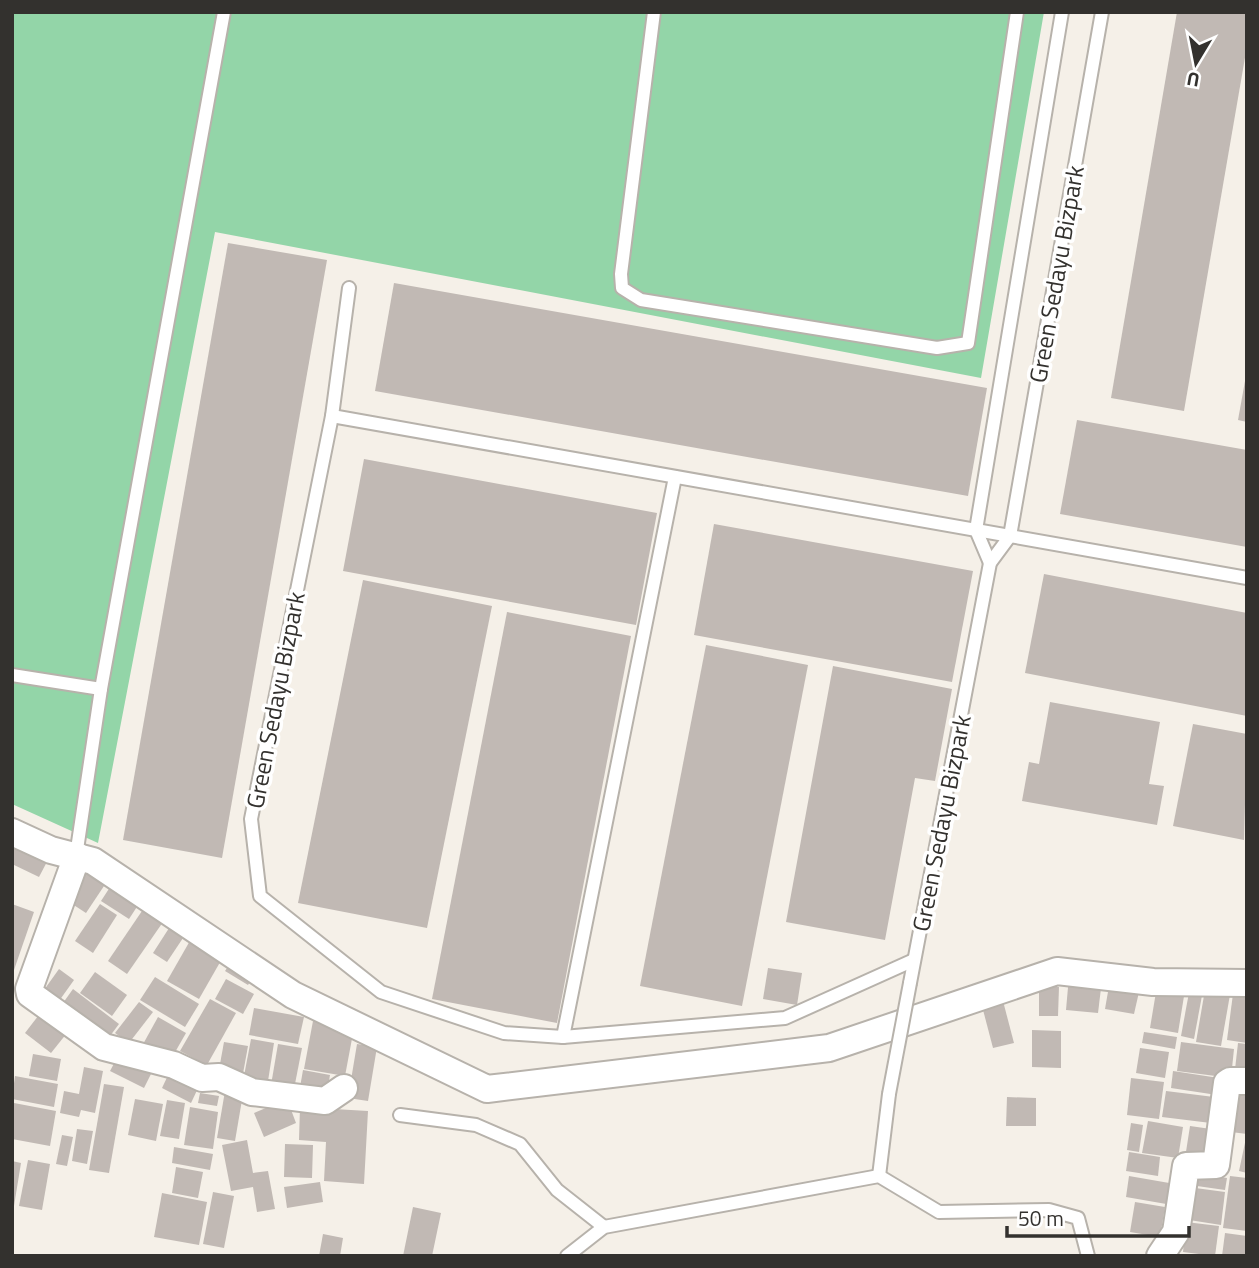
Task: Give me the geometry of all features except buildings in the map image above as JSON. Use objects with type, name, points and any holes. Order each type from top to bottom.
[{"type":"street","points":[[12,832],[51,850],[93,861],[293,995],[487,1089],[829,1048],[1057,971],[1153,982],[1247,983]]},
{"type":"street","points":[[76,855],[29,989],[30,994],[103,1046],[174,1065],[202,1078],[219,1077],[252,1092],[325,1101],[344,1088]]},
{"type":"street","points":[[1160,1256],[1176,1232],[1186,1166],[1216,1165],[1227,1083],[1247,1081]]},
{"type":"lane","points":[[76,855],[101,689],[224,12]]},
{"type":"lane","points":[[654,12],[621,274],[622,288],[641,300],[937,348],[968,343],[1017,12]]},
{"type":"lane","name":"Green Sedayu Bizpark","points":[[976,530],[1062,12]]},
{"type":"lane","name":"Green Sedayu Bizpark","points":[[879,1176],[889,1094],[990,563],[1010,536],[1102,12]]},
{"type":"lane","name":"Green Sedayu Bizpark","points":[[349,288],[332,416],[251,819],[260,896],[381,992],[505,1033],[563,1037],[785,1018],[914,960]]},
{"type":"lane","points":[[332,416],[1247,578]]},
{"type":"lane","points":[[563,1037],[675,477]]},
{"type":"lane","points":[[976,530],[990,563]]},
{"type":"lane","points":[[12,675],[101,689]]},
{"type":"lane","points":[[400,1115],[476,1125],[520,1144],[557,1190],[604,1227]]},
{"type":"lane","points":[[567,1256],[604,1227],[879,1176],[939,1212],[1049,1210],[1077,1219],[1088,1256]]},
{"type":"green space","points":[[12,12],[1044,12],[981,378],[215,232],[98,843],[12,804]]}]
